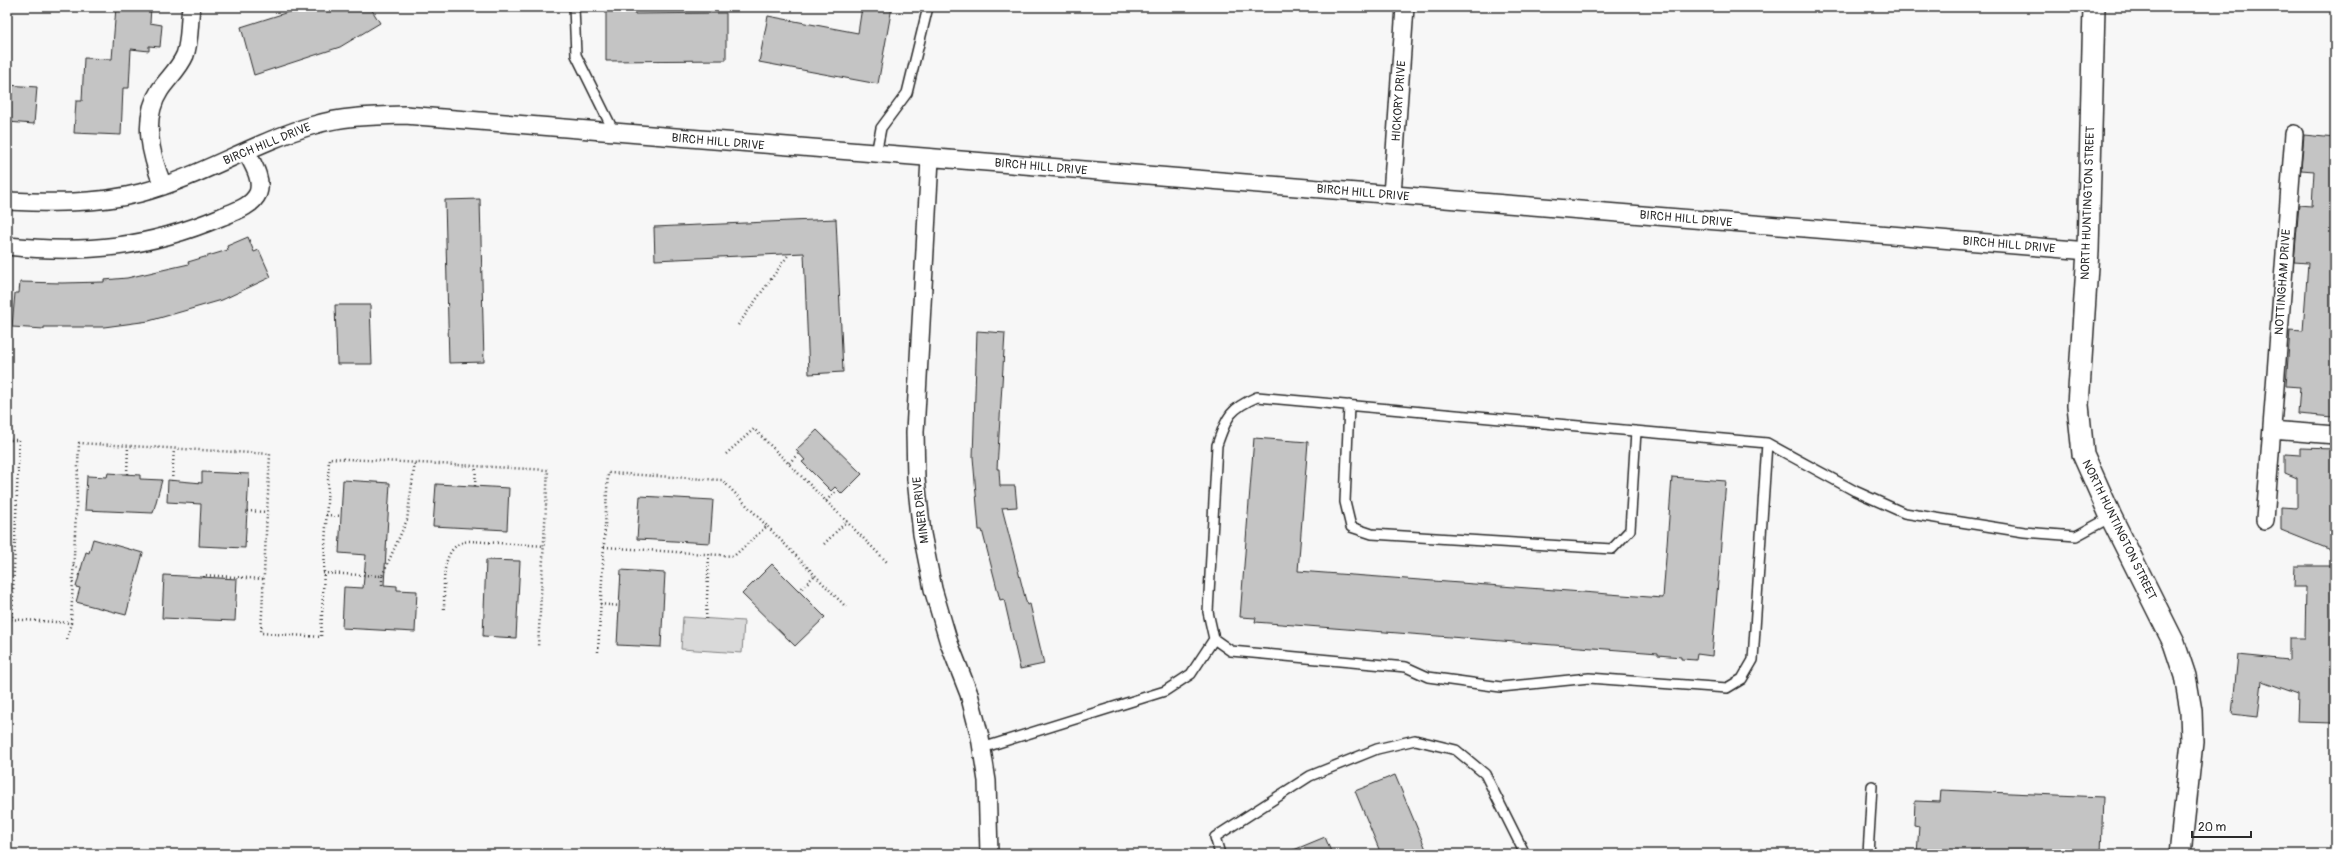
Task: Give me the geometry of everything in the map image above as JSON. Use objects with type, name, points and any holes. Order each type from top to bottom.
[{"type":"street","points":[[163,186],[152,151],[150,120],[152,104],[160,89],[181,64],[186,53],[191,7]]},
{"type":"street","name":"HICKORY DRIVE","points":[[1392,195],[1405,7]]},
{"type":"street","name":"NORTH HUNTINGTON STREET","points":[[2094,7],[2088,251],[2078,405],[2083,454],[2111,517],[2174,643],[2185,676],[2191,711],[2192,742],[2180,854]]},
{"type":"street","name":"BIRCH HILL DRIVE","points":[[7,201],[85,201],[118,198],[163,186],[246,150],[315,124],[361,116],[405,115],[615,134],[2088,251]]},
{"type":"street","name":"NOTTINGHAM DRIVE","points":[[2265,520],[2294,134]]},
{"type":"street","points":[[7,246],[65,250],[112,248],[189,230],[244,207],[255,199],[260,184],[246,150]]},
{"type":"street","name":"MINER DRIVE","points":[[930,158],[915,432],[916,479],[922,534],[933,589],[949,643],[969,694],[982,748],[987,781],[989,854]]},
{"type":"street","points":[[2272,430],[2335,435]]},
{"type":"lane","points":[[574,7],[576,55],[615,134]]},
{"type":"lane","points":[[876,154],[881,128],[907,93],[928,7]]},
{"type":"lane","points":[[1768,443],[1753,660],[1742,679],[1727,688],[1589,678],[1501,688],[1428,677],[1406,667],[1231,651],[1214,639],[1208,612],[1217,445],[1225,421],[1238,405],[1257,397],[1768,443],[1855,491],[1904,513],[2024,532],[2076,536],[2111,517]]},
{"type":"lane","points":[[1349,405],[1345,502],[1351,527],[1372,534],[1612,549],[1630,530],[1636,431]]},
{"type":"lane","points":[[982,748],[1166,691],[1191,674],[1214,639]]},
{"type":"lane","points":[[1220,854],[1215,837],[1310,776],[1377,749],[1415,740],[1456,750],[1485,774],[1525,854]]},
{"type":"lane","points":[[1868,854],[1872,786]]},
{"type":"path","points":[[738,325],[789,254]]},
{"type":"path","points":[[726,454],[754,429],[888,562]]},
{"type":"path","points":[[7,440],[19,440],[12,620]]},
{"type":"path","points":[[67,639],[71,623],[78,444],[270,454],[261,633],[320,637],[329,458],[548,470],[538,647]]},
{"type":"path","points":[[127,474],[128,446]]},
{"type":"path","points":[[172,481],[174,449]]},
{"type":"path","points":[[789,464],[799,453]]},
{"type":"path","points":[[382,585],[382,576],[407,520],[415,462]]},
{"type":"path","points":[[475,486],[476,466]]},
{"type":"path","points":[[598,652],[608,473],[722,480],[846,607]]},
{"type":"path","points":[[826,501],[837,490]]},
{"type":"path","points":[[247,511],[267,512]]},
{"type":"path","points":[[326,515],[341,516]]},
{"type":"path","points":[[824,544],[847,521]]},
{"type":"path","points":[[604,547],[734,556],[767,526]]},
{"type":"path","points":[[444,609],[446,558],[460,544],[470,541],[544,546]]},
{"type":"path","points":[[706,619],[709,554]]},
{"type":"path","points":[[73,566],[81,569]]},
{"type":"path","points":[[323,574],[382,576]]},
{"type":"path","points":[[204,577],[204,575],[263,579]]},
{"type":"path","points":[[799,591],[815,575]]},
{"type":"path","points":[[600,604],[620,606]]},
{"type":"path","points":[[7,619],[71,623]]},
{"type":"shaded area","points":[[683,617],[744,621],[742,653],[681,649]]},
{"type":"building","points":[[116,7],[151,7],[150,23],[162,25],[160,47],[149,46],[149,51],[131,49],[129,88],[123,88],[121,135],[74,133],[76,101],[82,101],[84,58],[112,59]]},
{"type":"building","points":[[304,7],[370,7],[380,23],[340,47],[254,75],[241,27]]},
{"type":"building","points":[[606,7],[635,7],[635,14],[726,13],[726,60],[606,61]]},
{"type":"building","points":[[862,7],[892,7],[878,84],[759,62],[768,16],[858,33]]},
{"type":"building","points":[[7,85],[37,87],[34,124],[7,122]]},
{"type":"building","points":[[2304,135],[2335,138],[2333,417],[2298,414],[2300,387],[2286,386],[2290,330],[2303,331],[2308,263],[2294,262],[2299,205],[2312,206],[2314,171],[2301,170]]},
{"type":"building","points":[[480,199],[484,362],[449,363],[445,200]]},
{"type":"building","points":[[836,219],[843,372],[809,374],[804,253],[655,260],[654,227]]},
{"type":"building","points":[[248,237],[254,252],[259,250],[271,277],[222,300],[149,321],[104,327],[44,327],[44,329],[12,327],[15,293],[19,293],[20,282],[104,282],[104,280],[127,278],[189,264],[188,262],[228,250],[227,246]]},
{"type":"building","points":[[335,305],[370,305],[372,364],[337,364]]},
{"type":"building","points":[[977,331],[1005,333],[997,469],[999,469],[1000,486],[1015,486],[1017,507],[1002,508],[1027,605],[1030,604],[1044,664],[1020,669],[1004,599],[1000,600],[982,530],[979,530],[973,457]]},
{"type":"building","points":[[817,430],[862,474],[842,494],[835,487],[831,491],[802,462],[805,460],[796,450]]},
{"type":"building","points":[[1254,438],[1308,442],[1298,571],[1663,598],[1672,477],[1726,481],[1712,656],[1697,654],[1696,660],[1681,659],[1681,657],[1658,655],[1658,653],[1255,622],[1256,618],[1240,617]]},
{"type":"building","points":[[2300,448],[2335,449],[2333,459],[2331,550],[2281,530],[2281,507],[2297,508],[2297,478],[2285,473],[2285,454],[2300,455]]},
{"type":"building","points":[[202,472],[249,474],[245,548],[199,546],[201,504],[167,502],[168,480],[202,483]]},
{"type":"building","points":[[108,473],[140,475],[140,479],[162,480],[153,513],[85,510],[87,476],[107,477]]},
{"type":"building","points":[[343,480],[390,483],[384,585],[397,586],[397,590],[417,591],[415,632],[342,628],[344,587],[363,588],[366,555],[339,553]]},
{"type":"building","points":[[436,484],[509,488],[507,530],[433,526]]},
{"type":"building","points":[[640,496],[713,500],[710,543],[637,539]]},
{"type":"building","points":[[93,539],[143,553],[126,615],[76,602],[80,588],[76,587],[86,552],[89,553]]},
{"type":"building","points":[[486,560],[520,561],[516,638],[483,636]]},
{"type":"building","points":[[772,564],[825,617],[795,646],[742,594]]},
{"type":"building","points":[[2295,566],[2335,566],[2335,717],[2333,723],[2297,722],[2298,694],[2262,681],[2258,717],[2232,714],[2238,655],[2289,660],[2289,638],[2305,638],[2306,587],[2294,587]]},
{"type":"building","points":[[621,570],[665,573],[661,647],[617,645]]},
{"type":"building","points":[[164,575],[237,579],[235,621],[162,618]]},
{"type":"building","points":[[1395,775],[1428,854],[1381,854],[1355,791]]},
{"type":"building","points":[[1941,790],[2103,797],[2101,854],[1917,854],[1919,826],[1914,825],[1915,801],[1940,802]]},
{"type":"building","points":[[1325,837],[1332,854],[1284,854]]}]
